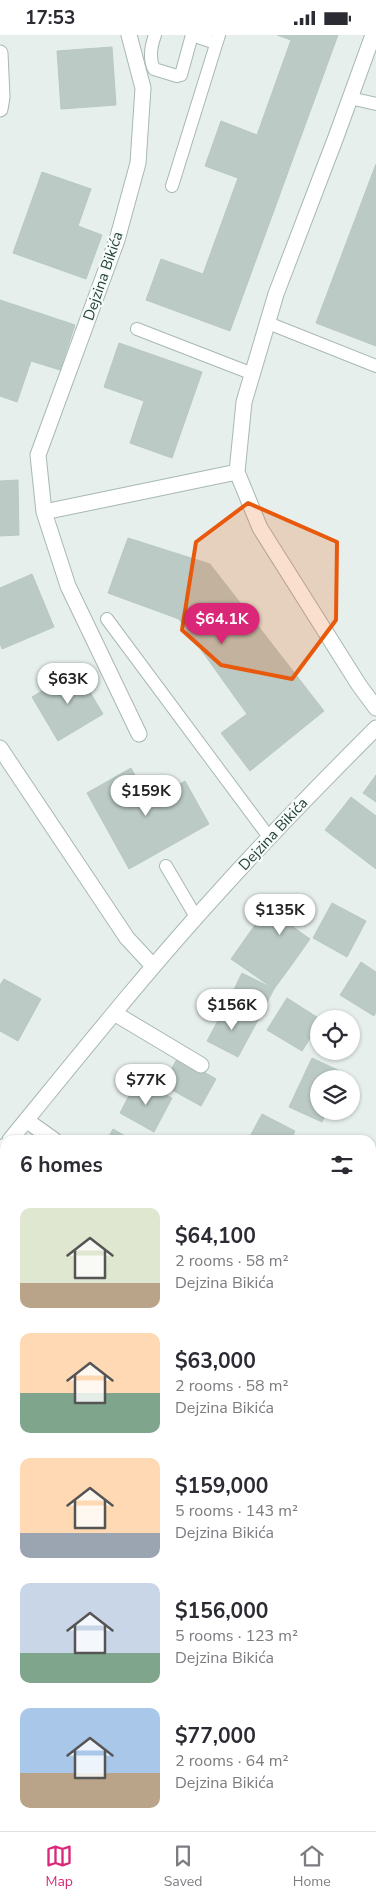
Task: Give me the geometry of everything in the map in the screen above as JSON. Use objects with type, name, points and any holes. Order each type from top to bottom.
[{"type":"street","name":"Dejzina Bikića","points":[[129,35],[143,88],[138,163],[117,240],[38,455],[44,512],[68,586],[139,734]]},
{"type":"street","points":[[373,35],[276,294],[244,402],[236,472],[260,528],[359,685],[376,708]]},
{"type":"street","points":[[0,53],[2,97],[0,109]]},
{"type":"street","points":[[44,512],[236,472]]},
{"type":"street","name":"Dejzina Bikića","points":[[14,1135],[153,966],[196,917],[269,837],[376,728]]},
{"type":"street","points":[[0,748],[127,938],[153,966]]},
{"type":"street","points":[[114,1013],[202,1065]]},
{"type":"street","points":[[26,1120],[47,1135]]},
{"type":"lane","points":[[154,35],[151,57],[154,69],[177,76],[181,75],[192,35],[217,39],[172,187]]},
{"type":"lane","points":[[350,98],[376,104]]},
{"type":"lane","points":[[268,323],[376,365]]},
{"type":"lane","points":[[138,329],[253,374]]},
{"type":"lane","points":[[107,619],[269,837]]},
{"type":"lane","points":[[166,866],[196,917]]},
{"type":"highlighted area","points":[[248,503],[337,542],[336,620],[292,679],[221,665],[182,630],[196,542]]},
{"type":"building","points":[[277,35],[338,35],[230,331],[146,300],[161,259],[203,274],[238,178],[205,166],[221,121],[257,135],[291,40]]},
{"type":"building","points":[[112,47],[116,105],[61,109],[57,51]]},
{"type":"building","points":[[376,164],[376,346],[316,323]]},
{"type":"building","points":[[42,172],[91,189],[78,226],[102,235],[86,279],[13,253]]},
{"type":"building","points":[[0,300],[75,325],[60,370],[31,361],[17,402],[0,396]]},
{"type":"building","points":[[119,343],[202,372],[172,458],[130,443],[144,401],[104,387]]},
{"type":"building","points":[[18,480],[19,535],[0,536],[0,481]]},
{"type":"building","points":[[128,538],[210,564],[324,711],[250,771],[221,733],[247,714],[179,619],[108,593]]},
{"type":"building","points":[[32,574],[54,627],[2,649],[0,643],[0,588]]},
{"type":"building","points":[[77,670],[103,714],[58,741],[32,697]]},
{"type":"building","points":[[131,768],[149,801],[185,781],[209,824],[129,869],[87,793]]},
{"type":"building","points":[[376,775],[376,802],[363,793]]},
{"type":"building","points":[[351,797],[376,816],[376,869],[325,830]]},
{"type":"building","points":[[332,903],[366,921],[347,957],[313,938]]},
{"type":"building","points":[[267,908],[310,939],[293,963],[250,932]]},
{"type":"building","points":[[250,932],[293,963],[274,989],[231,959]]},
{"type":"building","points":[[361,962],[376,972],[376,1012],[374,1016],[340,995]]},
{"type":"building","points":[[242,973],[274,989],[257,1022],[226,1006]]},
{"type":"building","points":[[4,979],[41,999],[18,1041],[0,1031],[0,985]]},
{"type":"building","points":[[287,998],[310,1013],[310,1038],[302,1051],[267,1030]]},
{"type":"building","points":[[226,1006],[257,1022],[238,1057],[207,1041]]},
{"type":"building","points":[[178,1057],[216,1079],[201,1106],[163,1085]]},
{"type":"building","points":[[311,1060],[316,1060],[338,1070],[310,1070],[310,1117],[289,1107]]},
{"type":"building","points":[[137,1080],[172,1098],[154,1132],[120,1113]]},
{"type":"building","points":[[262,1114],[295,1131],[293,1135],[251,1135]]},
{"type":"building","points":[[113,1129],[123,1135],[110,1135]]}]
